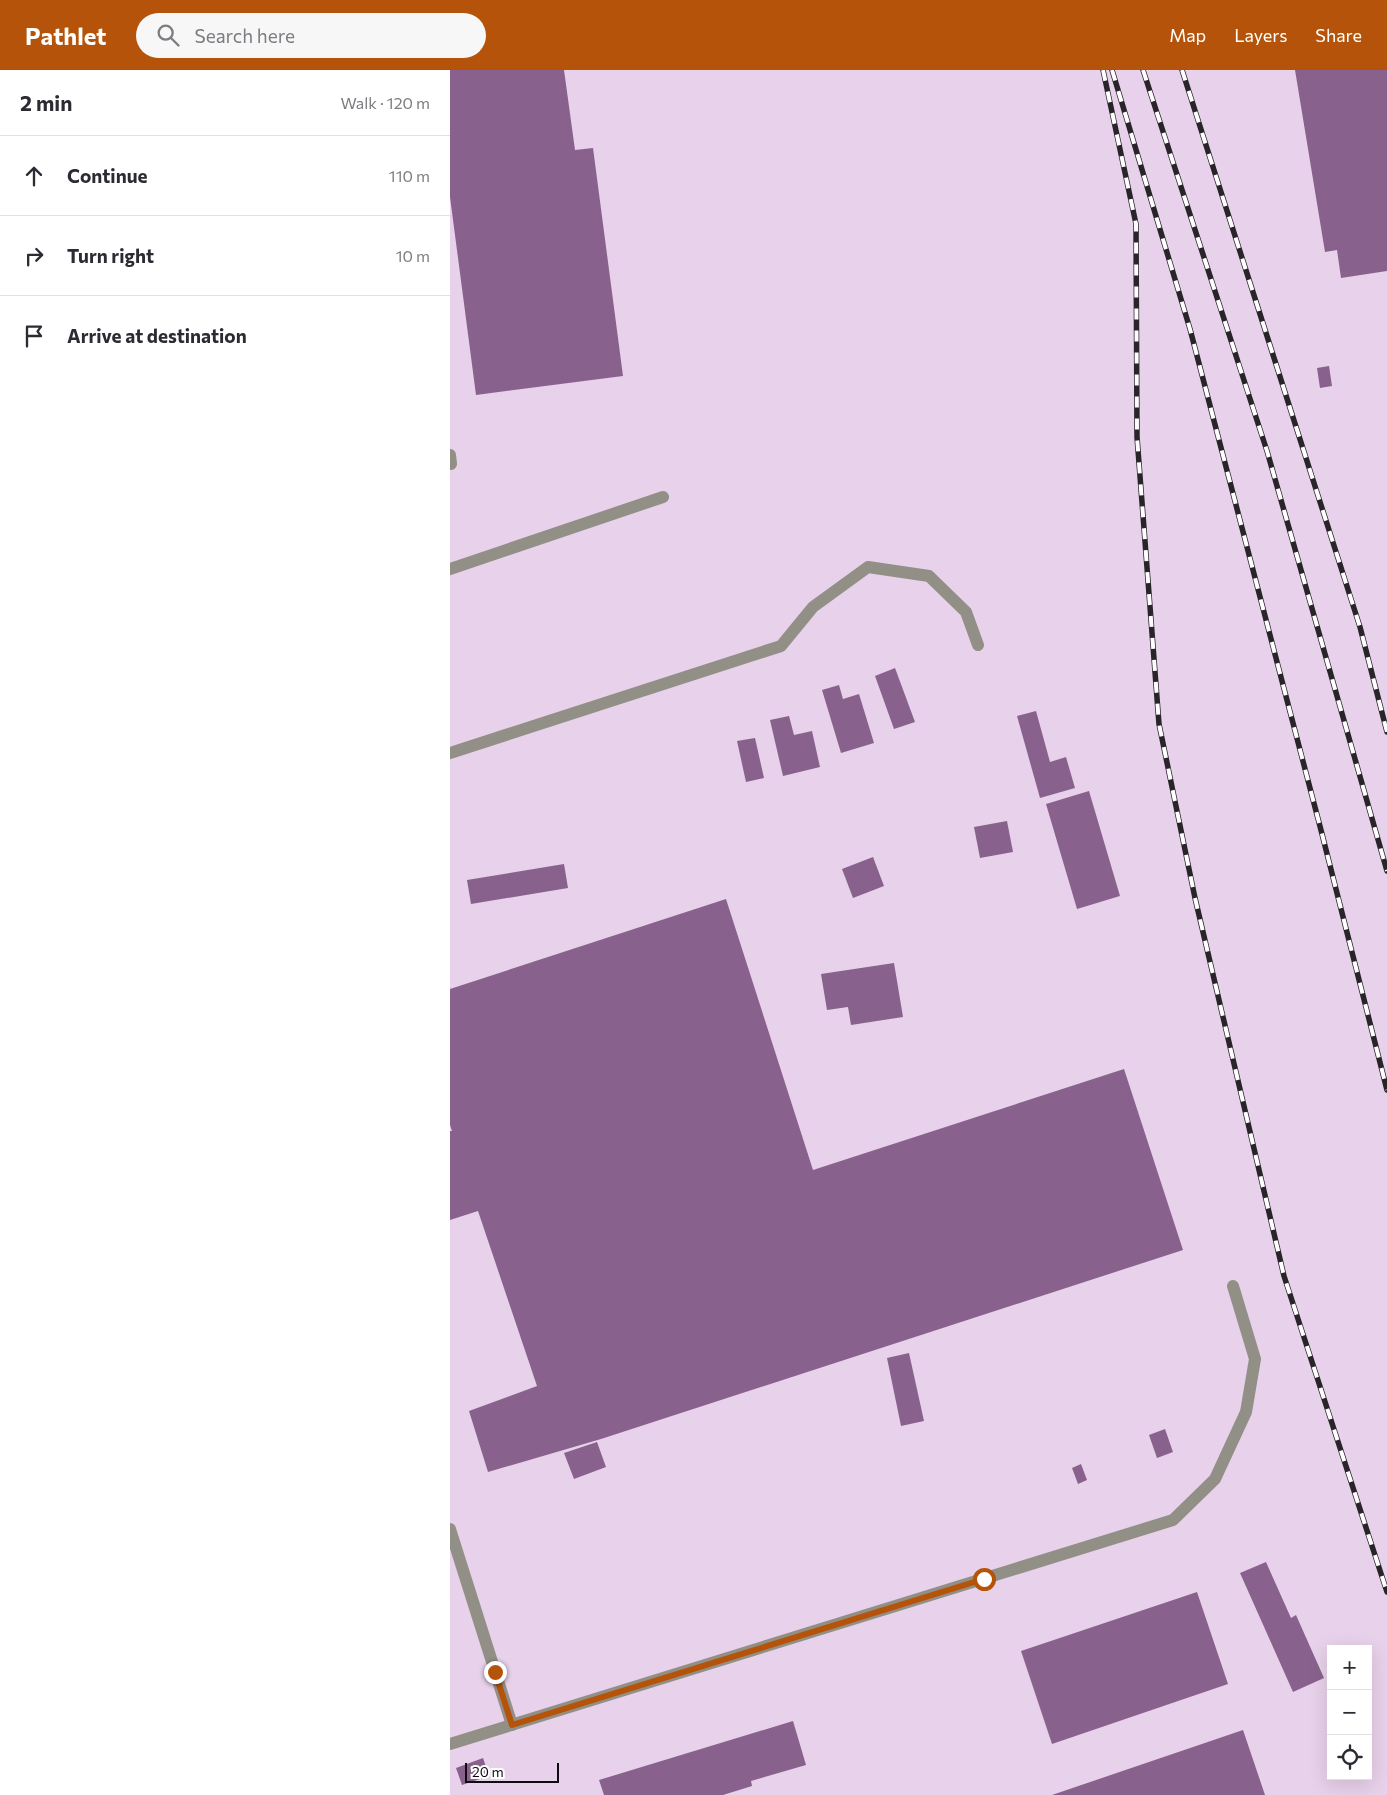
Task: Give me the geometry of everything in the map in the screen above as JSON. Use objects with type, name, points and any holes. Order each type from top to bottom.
[{"type":"lane","points":[[450,569],[663,497]]},
{"type":"lane","points":[[450,753],[781,646],[813,607],[868,567],[929,576],[966,612],[978,645]]},
{"type":"lane","points":[[450,1744],[1173,1520],[1215,1479],[1246,1412],[1255,1359],[1233,1286]]},
{"type":"lane","points":[[450,1529],[512,1725]]},
{"type":"shaded area","points":[[450,70],[1387,70],[1387,1795],[450,1795]]},
{"type":"building","points":[[450,70],[564,70],[575,150],[593,148],[623,376],[476,395],[450,197]]},
{"type":"building","points":[[1295,70],[1387,70],[1387,271],[1341,278],[1337,250],[1325,252]]},
{"type":"building","points":[[1329,366],[1332,386],[1320,388],[1317,368]]},
{"type":"building","points":[[895,668],[915,722],[894,729],[875,676]]},
{"type":"building","points":[[839,685],[843,699],[859,694],[874,743],[841,753],[822,690]]},
{"type":"building","points":[[1036,711],[1050,762],[1066,757],[1075,788],[1040,798],[1017,716]]},
{"type":"building","points":[[789,716],[794,735],[812,731],[820,767],[783,776],[770,720]]},
{"type":"building","points":[[755,738],[764,778],[746,782],[737,741]]},
{"type":"building","points":[[1089,791],[1120,896],[1077,909],[1046,804]]},
{"type":"building","points":[[1007,821],[1013,852],[980,858],[974,827]]},
{"type":"building","points":[[873,857],[884,886],[853,898],[842,869]]},
{"type":"building","points":[[564,864],[568,888],[471,904],[467,880]]},
{"type":"building","points":[[726,899],[813,1170],[1124,1069],[1183,1250],[601,1439],[488,1472],[469,1411],[537,1386],[478,1211],[450,1220],[450,1131],[452,1131],[450,1125],[450,989]]},
{"type":"building","points":[[894,963],[903,1017],[851,1025],[848,1007],[827,1010],[821,974]]},
{"type":"building","points":[[909,1353],[924,1421],[901,1426],[887,1358]]},
{"type":"building","points":[[1165,1429],[1173,1452],[1157,1458],[1149,1435]]},
{"type":"building","points":[[597,1442],[606,1467],[574,1479],[564,1453]]},
{"type":"building","points":[[1081,1464],[1087,1480],[1078,1484],[1072,1468]]},
{"type":"building","points":[[1266,1562],[1291,1618],[1296,1615],[1324,1678],[1293,1692],[1240,1573]]},
{"type":"building","points":[[1197,1592],[1228,1684],[1052,1744],[1021,1651]]},
{"type":"building","points":[[793,1721],[806,1765],[751,1781],[752,1786],[723,1795],[604,1795],[599,1780]]},
{"type":"building","points":[[1243,1730],[1265,1795],[1052,1795]]},
{"type":"building","points":[[483,1758],[489,1776],[462,1785],[456,1768]]},
{"type":"railway","points":[[1103,70],[1136,224],[1137,437],[1159,724],[1195,898],[1284,1276],[1387,1592]]},
{"type":"railway","points":[[1112,70],[1190,329],[1387,1090]]},
{"type":"railway","points":[[1143,70],[1267,451],[1387,871]]},
{"type":"railway","points":[[1182,70],[1360,627],[1387,732]]},
{"type":"route","points":[[495,1672],[512,1725],[984,1579]]}]
